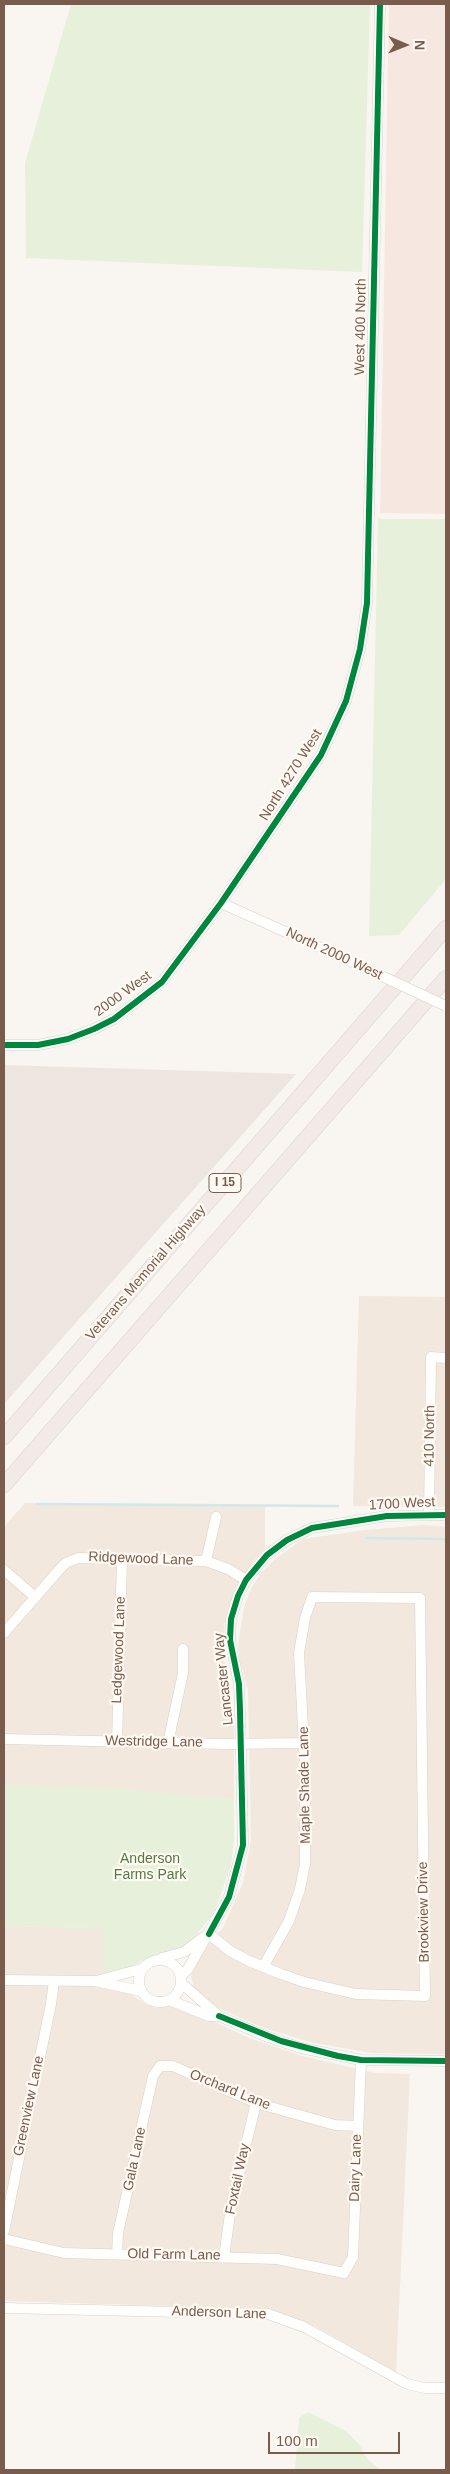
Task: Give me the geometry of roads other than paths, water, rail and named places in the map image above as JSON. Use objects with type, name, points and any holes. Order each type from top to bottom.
[{"type":"highway","name":"Veterans Memorial Highway","points":[[4,1437],[446,928]]},
{"type":"highway","name":"I 15","points":[[4,1485],[446,978]]},
{"type":"street","name":"West 400 North","points":[[360,649],[368,593],[380,4]]},
{"type":"street","name":"North 4270 West","points":[[221,903],[321,755],[346,701],[360,649]]},
{"type":"street","name":"North 2000 West","points":[[221,903],[446,1006]]},
{"type":"street","name":"2000 West","points":[[4,1045],[38,1045],[68,1038],[114,1019],[162,982],[221,903]]},
{"type":"street","name":"410 North","points":[[429,1514],[431,1357],[446,1358]]},
{"type":"street","name":"1700 West","points":[[358,1519],[429,1514],[446,1515]]},
{"type":"street","points":[[206,1561],[216,1518]]},
{"type":"street","name":"Lancaster Way","points":[[181,1980],[229,1897],[243,1845],[242,1744],[238,1684],[230,1640],[231,1619],[238,1596],[246,1580],[267,1555],[287,1540],[312,1528],[358,1519]]},
{"type":"street","name":"Ridgewood Lane","points":[[4,1633],[58,1570],[72,1560],[84,1557],[206,1561],[228,1569],[246,1580]]},
{"type":"street","name":"Ledgewood Lane","points":[[117,1742],[122,1558]]},
{"type":"street","points":[[4,1570],[35,1597]]},
{"type":"street","name":"Brookview Drive","points":[[209,1934],[230,1951],[263,1967],[304,1982],[356,1994],[425,1996],[420,1598],[312,1597]]},
{"type":"street","name":"Maple Shade Lane","points":[[263,1967],[289,1921],[300,1889],[305,1864],[305,1743],[299,1653],[305,1618],[312,1597]]},
{"type":"street","points":[[168,1743],[182,1678],[183,1649]]},
{"type":"street","name":"Westridge Lane","points":[[4,1739],[242,1744],[305,1743]]},
{"type":"street","name":"Lancaster Way","points":[[159,1959],[184,1952],[209,1934]]},
{"type":"street","points":[[95,1981],[141,1969],[152,1960],[159,1959],[170,1962],[179,1970],[181,1980],[175,1996],[163,2002],[150,2000],[141,1991],[138,1980],[141,1969]]},
{"type":"street","points":[[4,1980],[95,1981],[141,1991]]},
{"type":"street","points":[[181,1980],[219,2016],[281,2042],[361,2060],[446,2061]]},
{"type":"street","name":"Greenview Lane","points":[[4,2231],[51,2004],[54,1981]]},
{"type":"street","points":[[170,2000],[209,2016],[219,2016]]},
{"type":"street","name":"Dairy Lane","points":[[344,2273],[353,2257],[361,2060]]},
{"type":"street","name":"Orchard Lane","points":[[160,2066],[173,2066],[256,2103],[335,2125],[358,2126]]},
{"type":"street","name":"Gala Lane","points":[[117,2254],[118,2233],[152,2076],[160,2066]]},
{"type":"street","name":"Foxtail Way","points":[[224,2257],[231,2207],[256,2103]]},
{"type":"street","name":"Old Farm Lane","points":[[4,2239],[58,2252],[277,2259],[344,2273]]},
{"type":"street","name":"Anderson Lane","points":[[4,2308],[268,2314],[304,2327],[407,2384],[424,2388],[446,2388]]},
{"type":"waterway","points":[[37,1504],[338,1506]]},
{"type":"waterway","points":[[366,1538],[446,1539]]},
{"type":"park label","name":"Anderson Farms Park","points":[[150,1868]]}]
